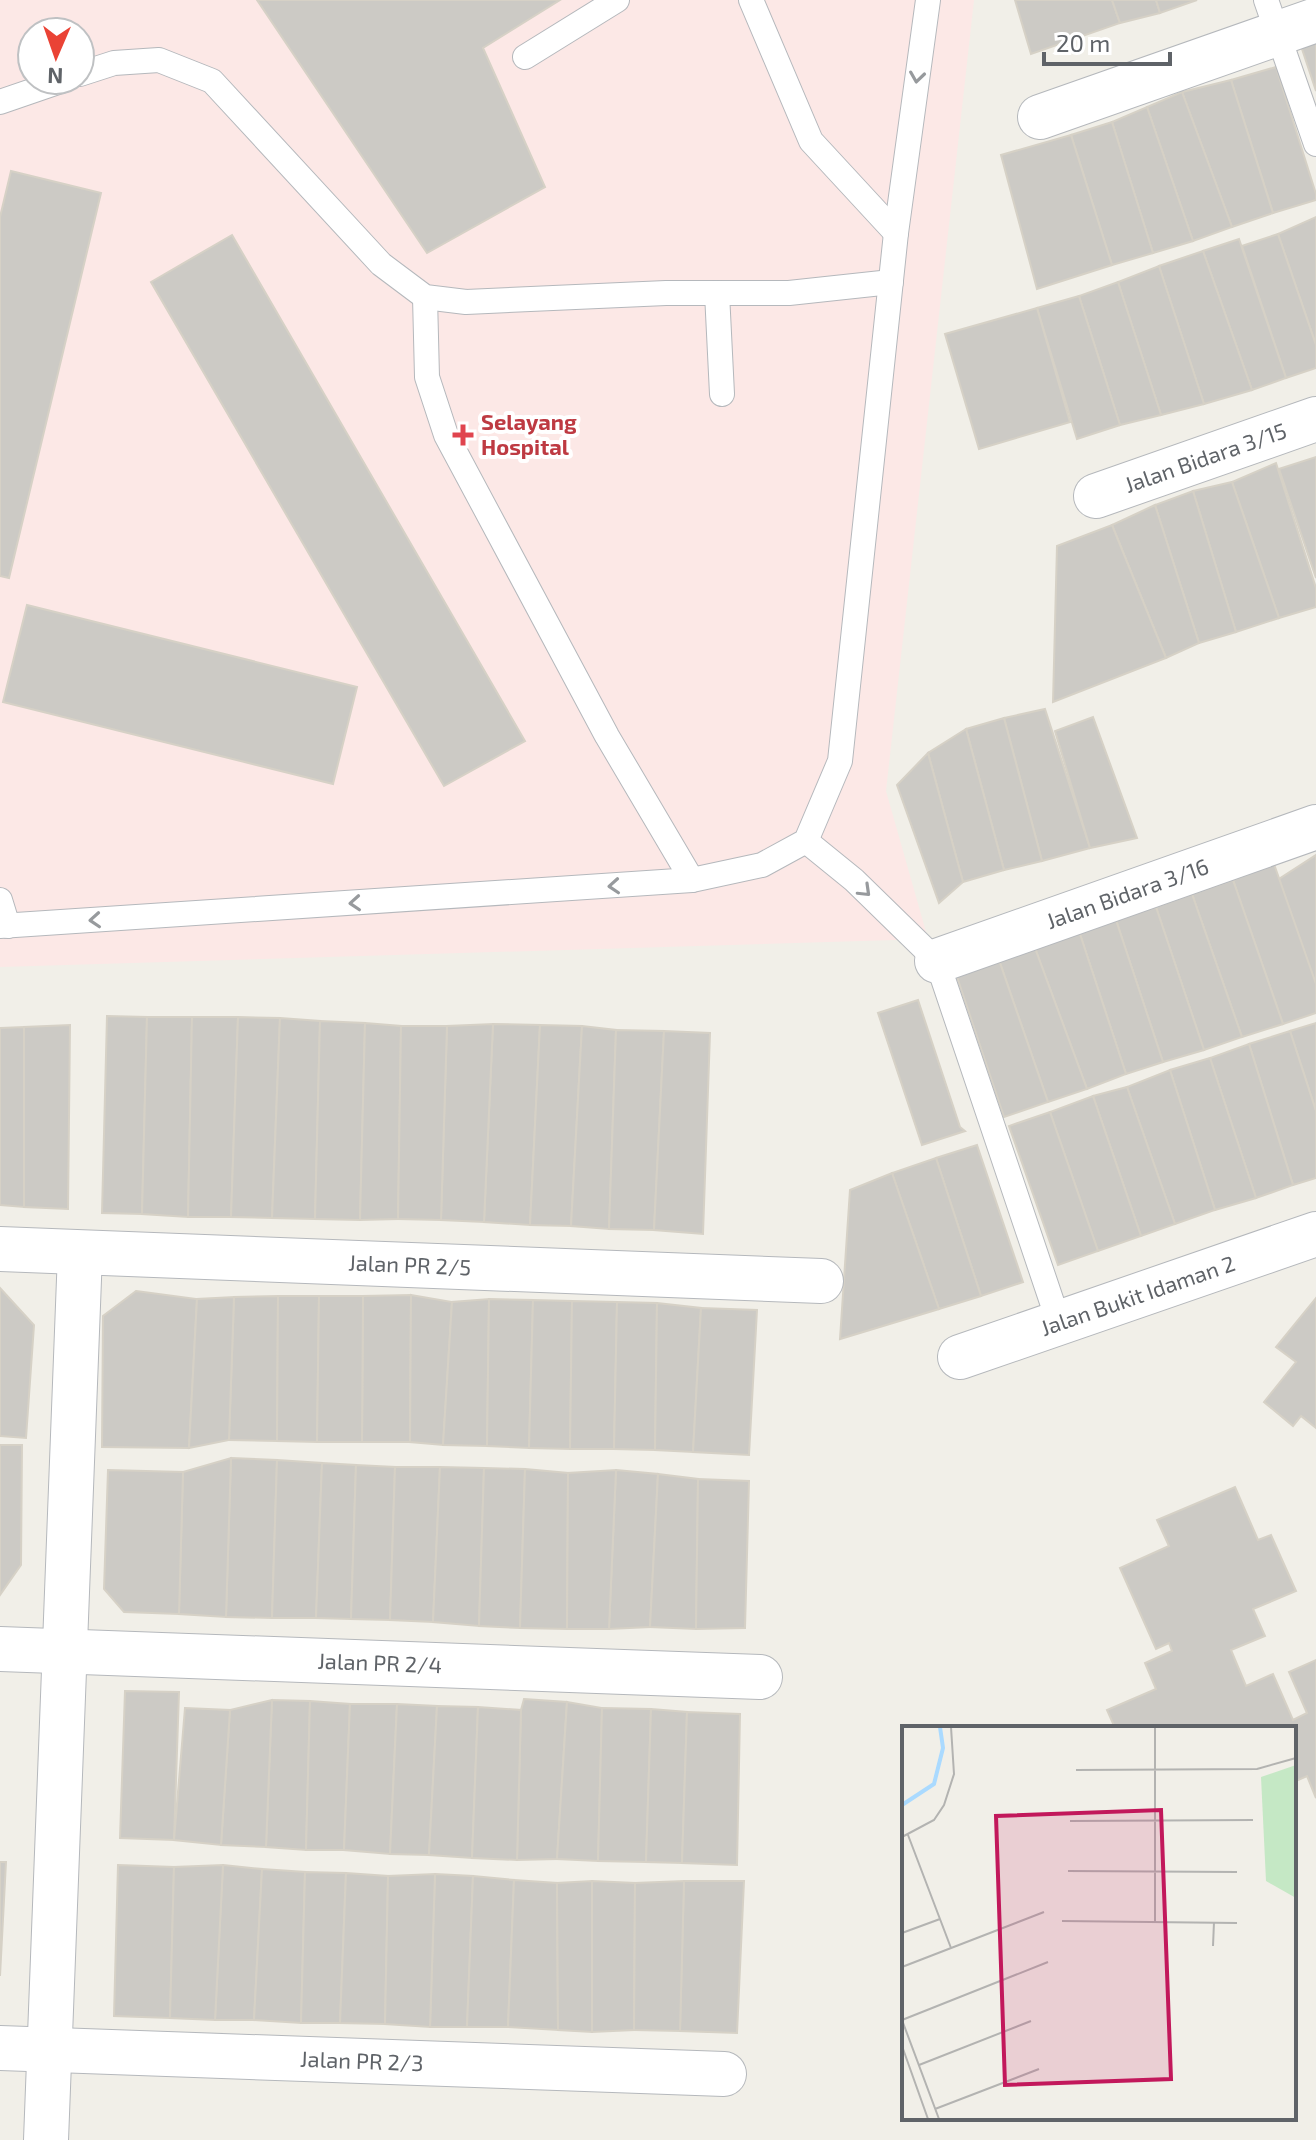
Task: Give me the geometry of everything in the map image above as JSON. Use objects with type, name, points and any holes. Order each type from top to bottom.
[{"type":"street","points":[[1040,117],[1287,18]]},
{"type":"street","name":"Jalan Bidara 3/15","points":[[1096,496],[1316,419]]},
{"type":"street","name":"Jalan Bidara 3/16","points":[[937,961],[1316,827]]},
{"type":"street","name":"Jalan Bukit Idaman 2","points":[[960,1357],[1316,1234]]},
{"type":"street","name":"Jalan PR 2/5","points":[[0,1249],[821,1281]]},
{"type":"street","points":[[46,2140],[80,1253]]},
{"type":"street","name":"Jalan PR 2/4","points":[[0,1649],[760,1677]]},
{"type":"street","name":"Jalan PR 2/3","points":[[0,2048],[724,2074]]},
{"type":"lane","points":[[525,57],[617,0]]},
{"type":"lane","points":[[751,0],[811,141],[896,233]]},
{"type":"lane","points":[[0,900],[4,926],[692,880],[762,865],[806,841],[840,761],[896,233],[928,0]]},
{"type":"lane","points":[[1287,18],[1316,144]]},
{"type":"lane","points":[[96,69],[114,63],[159,60],[212,81],[381,264],[425,297],[466,302],[666,293],[789,293],[891,282]]},
{"type":"lane","points":[[717,293],[722,394]]},
{"type":"lane","points":[[425,297],[427,377],[446,435],[607,736],[692,880]]},
{"type":"lane","points":[[806,841],[854,880],[937,961],[1059,1323]]},
{"type":"shaded area","name":"Selayang Hospital","points":[[0,0],[974,0],[886,791],[928,939],[0,967]]},
{"type":"building","points":[[257,0],[560,0],[483,48],[545,187],[427,253]]},
{"type":"building","points":[[1015,0],[1112,0],[1120,23],[1031,54]]},
{"type":"building","points":[[1112,0],[1156,0],[1160,13],[1120,23]]},
{"type":"building","points":[[1156,0],[1197,0],[1160,13]]},
{"type":"building","points":[[1316,39],[1316,91],[1300,43]]},
{"type":"building","points":[[1276,67],[1316,200],[1273,213],[1231,80]]},
{"type":"building","points":[[1231,80],[1273,213],[1232,227],[1182,92]]},
{"type":"building","points":[[1182,92],[1232,227],[1193,241],[1147,107]]},
{"type":"building","points":[[1147,107],[1193,241],[1153,253],[1112,122]]},
{"type":"building","points":[[1112,122],[1153,253],[1112,265],[1071,135]]},
{"type":"building","points":[[1071,135],[1112,265],[1037,289],[1001,155]]},
{"type":"building","points":[[11,171],[101,193],[9,578],[0,576],[0,217]]},
{"type":"building","points":[[1316,217],[1316,345],[1278,234]]},
{"type":"building","points":[[1278,234],[1316,345],[1316,368],[1286,378],[1242,246]]},
{"type":"building","points":[[232,235],[525,741],[444,786],[151,282]]},
{"type":"building","points":[[1239,239],[1286,378],[1252,390],[1203,251]]},
{"type":"building","points":[[1203,251],[1252,390],[1204,404],[1159,266]]},
{"type":"building","points":[[1159,266],[1204,404],[1161,415],[1118,282]]},
{"type":"building","points":[[1118,282],[1161,415],[1120,425],[1079,296]]},
{"type":"building","points":[[1079,296],[1120,425],[1077,439],[1037,308]]},
{"type":"building","points":[[1037,308],[1070,422],[979,449],[945,334]]},
{"type":"building","points":[[1316,457],[1316,578],[1279,469]]},
{"type":"building","points":[[1276,463],[1316,588],[1316,607],[1279,618],[1232,482]]},
{"type":"building","points":[[1232,482],[1279,618],[1236,632],[1193,491]]},
{"type":"building","points":[[1193,491],[1236,632],[1199,643],[1155,505]]},
{"type":"building","points":[[1155,505],[1199,643],[1166,658],[1112,525]]},
{"type":"building","points":[[1112,525],[1166,658],[1053,702],[1057,546]]},
{"type":"building","points":[[27,605],[357,687],[333,784],[3,702]]},
{"type":"building","points":[[1045,709],[1090,848],[1042,861],[1004,718]]},
{"type":"building","points":[[1093,717],[1137,838],[1090,848],[1055,731]]},
{"type":"building","points":[[1004,718],[1042,861],[1004,870],[966,729]]},
{"type":"building","points":[[966,729],[1004,870],[963,882],[928,753]]},
{"type":"building","points":[[928,753],[963,882],[939,903],[897,785]]},
{"type":"building","points":[[1316,855],[1316,985],[1279,879]]},
{"type":"building","points":[[1274,864],[1316,984],[1316,1013],[1283,1024],[1233,880]]},
{"type":"building","points":[[1233,880],[1283,1024],[1242,1037],[1192,894]]},
{"type":"building","points":[[1192,894],[1242,1037],[1204,1050],[1156,907]]},
{"type":"building","points":[[1156,907],[1204,1050],[1163,1062],[1116,920]]},
{"type":"building","points":[[1116,920],[1163,1062],[1126,1074],[1079,931]]},
{"type":"building","points":[[1079,931],[1126,1074],[1087,1089],[1035,948]]},
{"type":"building","points":[[1035,948],[1087,1089],[1048,1102],[999,960]]},
{"type":"building","points":[[999,960],[1048,1102],[1004,1117],[956,974]]},
{"type":"building","points":[[918,1000],[960,1127],[965,1131],[922,1145],[878,1013]]},
{"type":"building","points":[[107,1016],[147,1017],[142,1214],[102,1213]]},
{"type":"building","points":[[147,1017],[192,1017],[188,1217],[142,1214]]},
{"type":"building","points":[[192,1017],[238,1017],[231,1217],[188,1217]]},
{"type":"building","points":[[238,1017],[280,1018],[272,1218],[231,1217]]},
{"type":"building","points":[[280,1018],[320,1021],[315,1219],[272,1218]]},
{"type":"building","points":[[320,1021],[365,1023],[360,1220],[315,1219]]},
{"type":"building","points":[[365,1023],[401,1026],[398,1219],[360,1220]]},
{"type":"building","points":[[1316,1023],[1316,1111],[1290,1031]]},
{"type":"building","points":[[493,1024],[540,1025],[530,1225],[484,1222]]},
{"type":"building","points":[[493,1024],[484,1222],[441,1220],[447,1026]]},
{"type":"building","points":[[70,1025],[68,1209],[24,1207],[24,1027]]},
{"type":"building","points":[[540,1025],[582,1026],[571,1226],[530,1225]]},
{"type":"building","points":[[401,1026],[447,1026],[441,1220],[398,1219]]},
{"type":"building","points":[[582,1026],[616,1030],[609,1229],[571,1226]]},
{"type":"building","points":[[24,1027],[24,1207],[0,1205],[0,1028]]},
{"type":"building","points":[[616,1030],[664,1031],[654,1230],[609,1229]]},
{"type":"building","points":[[664,1031],[710,1033],[703,1234],[654,1230]]},
{"type":"building","points":[[1290,1031],[1316,1111],[1316,1178],[1293,1185],[1249,1044]]},
{"type":"building","points":[[1249,1044],[1293,1185],[1256,1198],[1210,1058]]},
{"type":"building","points":[[1210,1058],[1256,1198],[1215,1210],[1170,1070]]},
{"type":"building","points":[[1170,1070],[1215,1210],[1175,1224],[1127,1087]]},
{"type":"building","points":[[1127,1087],[1175,1224],[1141,1236],[1093,1096]]},
{"type":"building","points":[[1093,1096],[1141,1236],[1098,1251],[1050,1112]]},
{"type":"building","points":[[1050,1112],[1098,1251],[1058,1265],[1009,1126]]},
{"type":"building","points":[[977,1145],[1023,1282],[981,1296],[936,1158]]},
{"type":"building","points":[[936,1158],[981,1296],[939,1309],[892,1173]]},
{"type":"building","points":[[892,1173],[939,1309],[840,1339],[850,1190]]},
{"type":"building","points":[[0,1288],[34,1325],[26,1438],[0,1436]]},
{"type":"building","points":[[136,1291],[197,1299],[189,1448],[102,1447],[103,1316]]},
{"type":"building","points":[[411,1295],[410,1442],[362,1442],[363,1296]]},
{"type":"building","points":[[411,1295],[452,1302],[443,1445],[410,1442]]},
{"type":"building","points":[[278,1296],[277,1441],[229,1440],[234,1297]]},
{"type":"building","points":[[278,1296],[319,1296],[317,1442],[277,1441]]},
{"type":"building","points":[[319,1296],[363,1296],[362,1442],[317,1442]]},
{"type":"building","points":[[234,1297],[229,1440],[189,1448],[197,1299]]},
{"type":"building","points":[[1316,1298],[1316,1428],[1301,1416],[1293,1426],[1264,1402],[1296,1362],[1276,1347]]},
{"type":"building","points":[[489,1299],[487,1446],[443,1445],[452,1302]]},
{"type":"building","points":[[489,1299],[533,1300],[529,1448],[487,1446]]},
{"type":"building","points":[[533,1300],[572,1301],[570,1449],[529,1448]]},
{"type":"building","points":[[572,1301],[617,1302],[614,1449],[570,1449]]},
{"type":"building","points":[[617,1302],[657,1303],[655,1450],[614,1449]]},
{"type":"building","points":[[657,1303],[701,1308],[693,1452],[655,1450]]},
{"type":"building","points":[[701,1308],[757,1310],[749,1455],[693,1452]]},
{"type":"building","points":[[0,1445],[22,1445],[21,1565],[0,1595]]},
{"type":"building","points":[[231,1458],[277,1460],[272,1618],[226,1617]]},
{"type":"building","points":[[231,1458],[226,1617],[179,1614],[183,1472]]},
{"type":"building","points":[[277,1460],[322,1463],[316,1618],[272,1618]]},
{"type":"building","points":[[322,1463],[356,1465],[351,1619],[316,1618]]},
{"type":"building","points":[[356,1465],[395,1467],[390,1620],[351,1619]]},
{"type":"building","points":[[395,1467],[440,1467],[433,1622],[390,1620]]},
{"type":"building","points":[[440,1467],[484,1468],[479,1626],[433,1622]]},
{"type":"building","points":[[484,1468],[525,1469],[520,1628],[479,1626]]},
{"type":"building","points":[[525,1469],[568,1473],[567,1629],[520,1628]]},
{"type":"building","points":[[108,1470],[183,1472],[179,1614],[124,1612],[104,1589]]},
{"type":"building","points":[[616,1470],[658,1474],[650,1627],[609,1629]]},
{"type":"building","points":[[616,1470],[609,1629],[567,1629],[568,1473]]},
{"type":"building","points":[[658,1474],[698,1479],[696,1629],[650,1627]]},
{"type":"building","points":[[698,1479],[749,1481],[745,1628],[696,1629]]},
{"type":"building","points":[[1235,1487],[1258,1540],[1271,1535],[1296,1591],[1253,1609],[1265,1636],[1231,1650],[1246,1686],[1273,1674],[1293,1720],[1307,1713],[1289,1672],[1316,1660],[1316,1798],[1307,1776],[1296,1781],[1296,1726],[1114,1726],[1107,1710],[1156,1689],[1145,1663],[1172,1651],[1169,1643],[1156,1649],[1120,1568],[1169,1546],[1157,1520]]},
{"type":"building","points":[[125,1691],[179,1692],[174,1840],[120,1838]]},
{"type":"building","points":[[524,1699],[567,1702],[557,1859],[517,1860],[521,1710]]},
{"type":"building","points":[[272,1700],[310,1701],[306,1850],[266,1847]]},
{"type":"building","points":[[272,1700],[266,1847],[221,1845],[230,1710]]},
{"type":"building","points":[[310,1701],[350,1704],[344,1850],[306,1850]]},
{"type":"building","points":[[567,1702],[602,1708],[598,1861],[557,1859]]},
{"type":"building","points":[[350,1704],[397,1704],[390,1854],[344,1850]]},
{"type":"building","points":[[397,1704],[437,1706],[429,1855],[390,1854]]},
{"type":"building","points":[[437,1706],[478,1707],[472,1858],[429,1855]]},
{"type":"building","points":[[478,1707],[521,1710],[517,1860],[472,1858]]},
{"type":"building","points":[[185,1708],[230,1710],[221,1845],[174,1840]]},
{"type":"building","points":[[602,1708],[651,1709],[646,1862],[598,1861]]},
{"type":"building","points":[[651,1709],[687,1712],[682,1863],[646,1862]]},
{"type":"building","points":[[687,1712],[740,1714],[737,1865],[682,1863]]},
{"type":"building","points":[[0,1862],[6,1862],[0,1976]]},
{"type":"building","points":[[118,1865],[174,1867],[170,2018],[114,2016]]},
{"type":"building","points":[[223,1865],[262,1869],[254,2020],[215,2020]]},
{"type":"building","points":[[223,1865],[215,2020],[170,2018],[174,1867]]},
{"type":"building","points":[[262,1869],[305,1872],[301,2023],[254,2020]]},
{"type":"building","points":[[305,1872],[346,1873],[340,2023],[301,2023]]},
{"type":"building","points":[[346,1873],[388,1876],[385,2024],[340,2023]]},
{"type":"building","points":[[435,1874],[473,1876],[467,2027],[430,2027]]},
{"type":"building","points":[[435,1874],[430,2027],[385,2024],[388,1876]]},
{"type":"building","points":[[473,1876],[514,1880],[508,2027],[467,2027]]},
{"type":"building","points":[[514,1880],[557,1883],[558,2030],[508,2027]]},
{"type":"building","points":[[592,1881],[635,1883],[634,2030],[592,2032]]},
{"type":"building","points":[[592,1881],[592,2032],[558,2030],[557,1883]]},
{"type":"building","points":[[684,1881],[744,1881],[737,2033],[680,2031]]},
{"type":"building","points":[[684,1881],[680,2031],[634,2030],[635,1883]]},
{"type":"place","name":"Selayang Hospital","points":[[463,435]]}]
